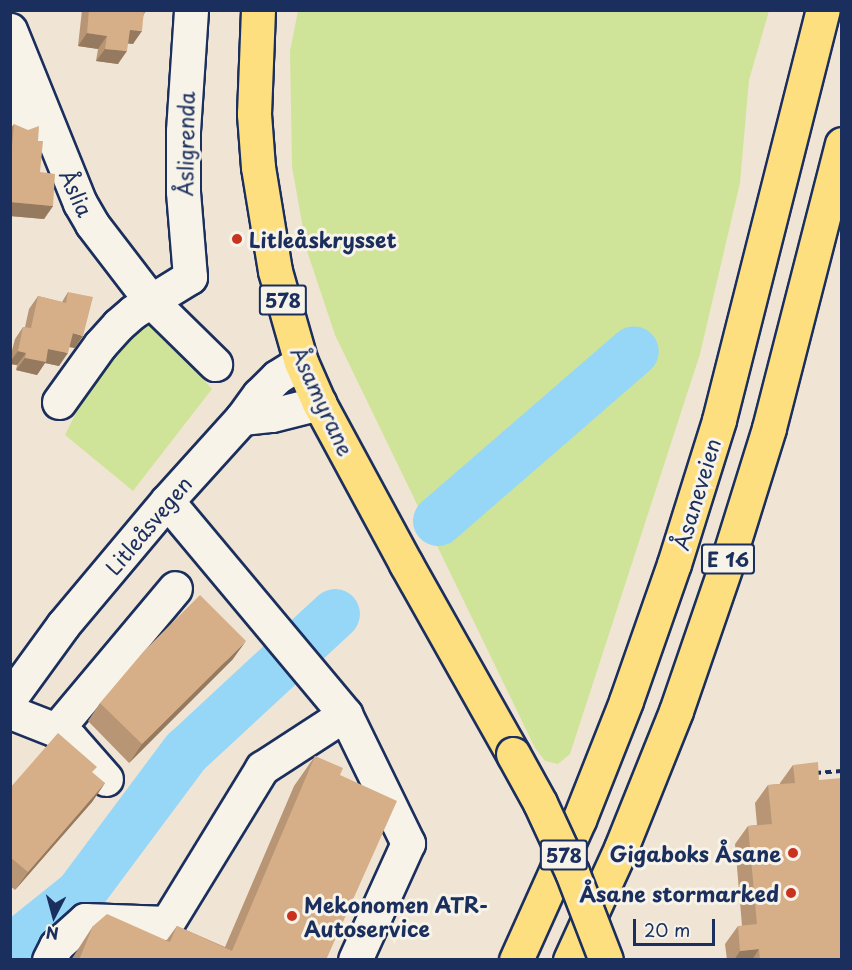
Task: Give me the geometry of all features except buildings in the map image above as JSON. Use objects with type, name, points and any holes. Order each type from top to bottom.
[{"type":"main road","name":"Åsamyrane","points":[[258,10],[254,114],[258,167],[275,272],[301,362],[319,403],[540,803],[572,872],[606,960]]},
{"type":"main road","name":"Åsaneveien","points":[[516,960],[583,809],[626,701],[674,564],[719,420],[822,10]]},
{"type":"main road","name":"E 16","points":[[570,960],[621,848],[676,711],[728,560],[772,416],[842,144]]},
{"type":"street","name":"Åsligrenda","points":[[152,301],[190,277],[183,191],[183,131],[191,10]]},
{"type":"street","name":"Åslia","points":[[10,30],[84,210],[103,242],[152,301],[214,364]]},
{"type":"street","points":[[20,124],[17,94],[19,86],[29,77]]},
{"type":"street","points":[[59,402],[100,345],[133,312],[152,301]]},
{"type":"street","name":"Litleåsvegen","points":[[10,698],[63,625],[167,501],[259,395],[277,377],[301,362]]},
{"type":"street","points":[[242,417],[272,415],[319,403]]},
{"type":"street","points":[[167,501],[313,672],[345,714],[408,843],[355,960]]},
{"type":"street","points":[[56,730],[175,588]]},
{"type":"street","points":[[10,712],[56,730],[71,739],[106,779]]},
{"type":"street","points":[[49,960],[56,946],[85,920],[167,923],[262,768],[345,714]]},
{"type":"path","points":[[808,773],[842,771]]},
{"type":"green space","points":[[298,11],[769,11],[749,80],[740,183],[700,354],[570,754],[558,764],[545,761],[535,748],[335,335],[307,251],[292,167],[290,51]]},
{"type":"green space","points":[[146,314],[212,389],[133,491],[65,435],[106,352]]},
{"type":"waterway","points":[[438,521],[634,351]]},
{"type":"waterway","points":[[10,950],[80,894],[186,752],[335,614]]},
{"type":"place","name":"Litleåskrysset","points":[[237,239]]},
{"type":"place","name":"Gigaboks Åsane","points":[[793,853]]},
{"type":"place","name":"Åsane stormarked","points":[[791,893]]},
{"type":"place","name":"Mekonomen ATR- Autoservice","points":[[292,916]]}]
